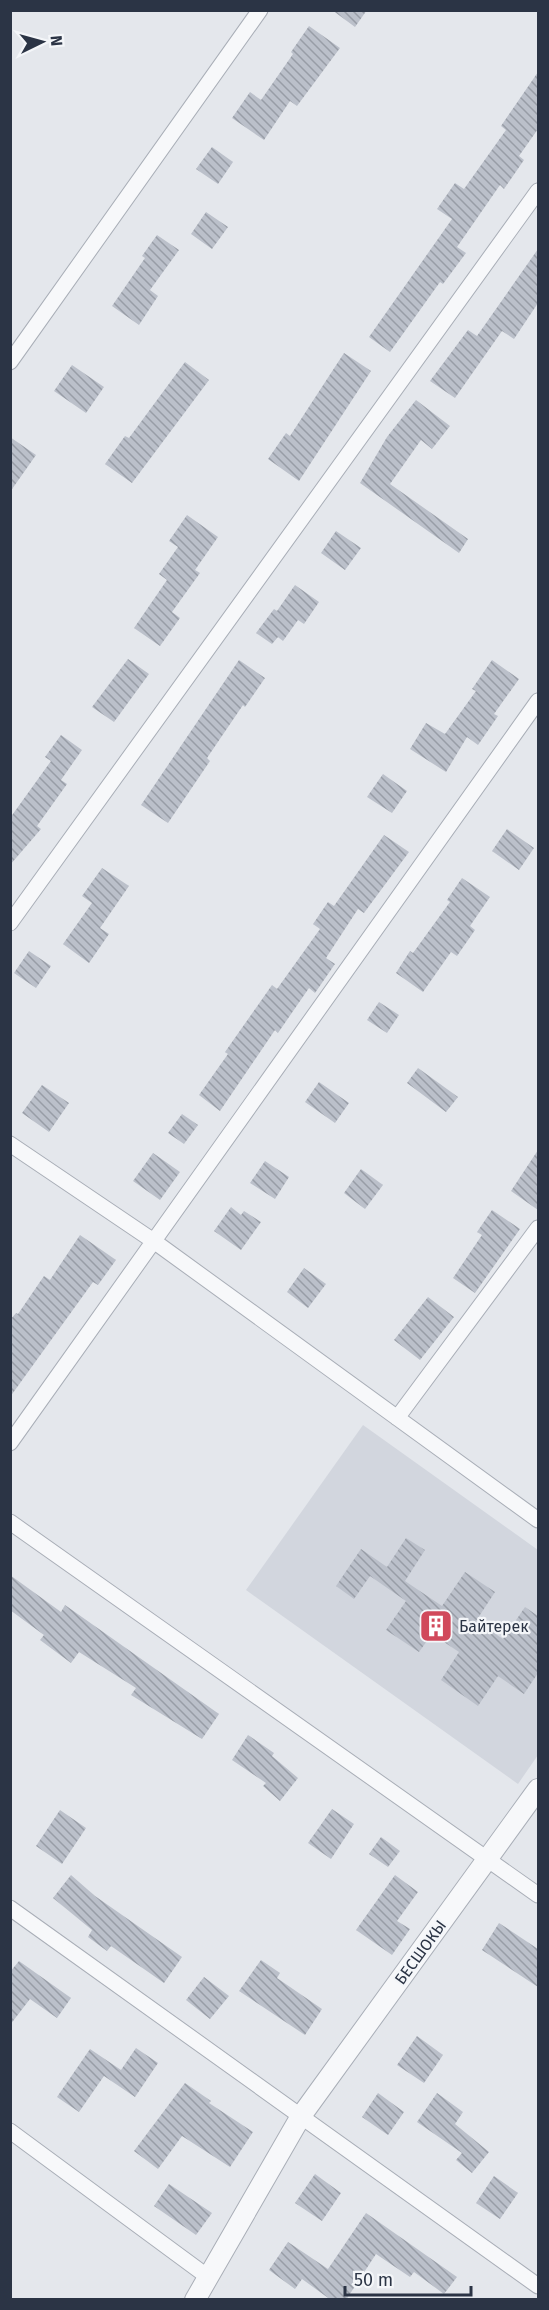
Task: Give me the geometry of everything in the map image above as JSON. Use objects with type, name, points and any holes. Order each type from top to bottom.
[{"type":"street","points":[[10,362],[260,10]]},
{"type":"street","points":[[10,923],[538,191]]},
{"type":"street","points":[[10,1443],[538,701]]},
{"type":"street","points":[[10,1144],[154,1242],[538,1520]]},
{"type":"street","points":[[397,1418],[538,1228]]},
{"type":"street","points":[[10,1522],[538,1895]]},
{"type":"street","name":"БЕСШОКЫ","points":[[195,2300],[301,2116],[538,1789]]},
{"type":"street","points":[[10,1908],[538,2286]]},
{"type":"street","points":[[10,2131],[208,2277]]},
{"type":"shaded area","points":[[363,1425],[538,1550],[538,1755],[518,1784],[246,1590]]},
{"type":"building","points":[[332,10],[367,10],[355,27]]},
{"type":"building","points":[[309,26],[340,48],[297,106],[290,101],[264,140],[232,118],[250,92],[261,100],[293,54],[291,52]]},
{"type":"building","points":[[538,72],[538,129],[519,156],[524,160],[504,189],[500,185],[457,247],[466,253],[443,284],[440,282],[390,352],[369,337],[452,219],[437,209],[455,183],[464,189],[506,130],[501,126]]},
{"type":"building","points":[[212,147],[233,162],[218,184],[196,169]]},
{"type":"building","points":[[206,212],[228,227],[212,249],[191,234]]},
{"type":"building","points":[[157,235],[179,250],[150,290],[158,296],[139,325],[112,306],[145,258],[142,256]]},
{"type":"building","points":[[538,249],[538,303],[514,339],[502,331],[455,398],[430,381],[468,330],[477,336]]},
{"type":"building","points":[[344,353],[371,371],[299,481],[268,459],[286,433],[290,436]]},
{"type":"building","points":[[185,362],[209,380],[132,483],[105,464],[125,436],[129,438]]},
{"type":"building","points":[[72,365],[104,387],[86,413],[54,391]]},
{"type":"building","points":[[416,400],[450,426],[432,449],[421,440],[390,484],[468,539],[459,553],[360,483],[387,437]]},
{"type":"building","points":[[10,437],[36,455],[10,492]]},
{"type":"building","points":[[187,515],[218,537],[195,570],[200,573],[172,612],[180,618],[160,646],[134,628],[167,580],[159,574],[178,547],[169,541]]},
{"type":"building","points":[[336,531],[361,548],[345,570],[321,553]]},
{"type":"building","points":[[295,585],[319,602],[304,624],[298,620],[283,641],[278,637],[272,644],[256,633],[274,609],[277,611]]},
{"type":"building","points":[[128,659],[149,674],[114,722],[92,707]]},
{"type":"building","points":[[239,660],[265,678],[245,707],[243,705],[207,758],[210,761],[168,823],[141,805]]},
{"type":"building","points":[[492,660],[519,679],[494,714],[498,716],[478,745],[467,737],[446,772],[410,749],[426,723],[445,734],[476,691],[472,689]]},
{"type":"building","points":[[61,735],[82,750],[61,780],[67,784],[37,826],[41,829],[10,865],[10,818],[51,761],[45,757]]},
{"type":"building","points":[[383,774],[407,791],[392,813],[367,797]]},
{"type":"building","points":[[507,829],[534,848],[519,870],[492,851]]},
{"type":"building","points":[[384,835],[409,852],[364,913],[358,909],[326,958],[335,964],[315,993],[309,988],[278,1033],[275,1030],[220,1111],[199,1095],[228,1054],[225,1052],[272,985],[277,989],[320,929],[313,924],[328,902],[334,906]]},
{"type":"building","points":[[102,868],[129,886],[100,928],[109,934],[89,963],[63,944],[92,903],[82,896]]},
{"type":"building","points":[[462,878],[490,897],[470,926],[475,930],[457,956],[451,952],[423,992],[396,973],[410,951],[413,953],[450,902],[447,900]]},
{"type":"building","points":[[29,951],[51,966],[36,988],[14,973]]},
{"type":"building","points":[[379,1002],[399,1015],[387,1033],[367,1020]]},
{"type":"building","points":[[418,1068],[458,1097],[446,1112],[407,1083]]},
{"type":"building","points":[[319,1082],[349,1103],[335,1123],[305,1102]]},
{"type":"building","points":[[42,1085],[69,1103],[49,1132],[22,1113]]},
{"type":"building","points":[[182,1114],[198,1125],[184,1144],[168,1133]]},
{"type":"building","points":[[538,1150],[538,1210],[511,1191]]},
{"type":"building","points":[[153,1153],[180,1172],[160,1200],[133,1181]]},
{"type":"building","points":[[265,1161],[289,1177],[275,1199],[250,1183]]},
{"type":"building","points":[[361,1169],[383,1185],[365,1209],[344,1193]]},
{"type":"building","points":[[231,1207],[241,1215],[244,1211],[261,1222],[241,1250],[214,1231]]},
{"type":"building","points":[[492,1210],[520,1229],[475,1293],[453,1278],[482,1235],[477,1232]]},
{"type":"building","points":[[80,1235],[116,1260],[98,1285],[93,1282],[10,1397],[10,1320],[16,1313],[18,1314],[44,1276],[50,1280]]},
{"type":"building","points":[[304,1268],[326,1284],[308,1308],[287,1292]]},
{"type":"building","points":[[428,1297],[454,1317],[420,1360],[394,1340]]},
{"type":"building","name":"Байтерек","points":[[406,1538],[425,1550],[405,1581],[442,1606],[465,1572],[495,1592],[476,1621],[503,1639],[525,1607],[538,1616],[538,1673],[524,1694],[498,1676],[478,1706],[441,1680],[459,1652],[432,1634],[419,1652],[386,1630],[406,1601],[370,1576],[354,1599],[336,1586],[361,1549],[387,1567]]},
{"type":"building","points":[[10,1575],[61,1612],[65,1605],[219,1714],[202,1739],[131,1695],[136,1688],[79,1652],[71,1663],[40,1640],[44,1635],[10,1610]]},
{"type":"building","points":[[248,1735],[274,1753],[272,1756],[298,1778],[280,1801],[263,1786],[266,1783],[232,1760]]},
{"type":"building","points":[[332,1809],[354,1824],[331,1859],[308,1843]]},
{"type":"building","points":[[60,1810],[86,1828],[62,1864],[36,1846]]},
{"type":"building","points":[[381,1837],[400,1851],[388,1867],[369,1854]]},
{"type":"building","points":[[71,1875],[95,1896],[182,1957],[164,1983],[111,1946],[107,1951],[88,1937],[92,1930],[53,1898]]},
{"type":"building","points":[[395,1875],[418,1892],[397,1921],[410,1929],[392,1955],[356,1930]]},
{"type":"building","points":[[499,1923],[538,1949],[538,1987],[482,1950]]},
{"type":"building","points":[[261,1960],[280,1973],[277,1978],[322,2009],[305,2035],[239,1991]]},
{"type":"building","points":[[19,1961],[71,1998],[57,2018],[30,1999],[10,2025],[10,1972]]},
{"type":"building","points":[[204,1977],[229,1996],[210,2019],[186,2000]]},
{"type":"building","points":[[417,2036],[443,2055],[424,2083],[397,2065]]},
{"type":"building","points":[[136,2048],[158,2063],[135,2097],[104,2076],[79,2112],[57,2097],[90,2049],[121,2070]]},
{"type":"building","points":[[185,2083],[211,2101],[209,2103],[253,2132],[230,2167],[182,2136],[158,2169],[134,2151]]},
{"type":"building","points":[[378,2093],[404,2112],[388,2135],[362,2117]]},
{"type":"building","points":[[437,2093],[463,2112],[455,2124],[489,2152],[472,2173],[456,2160],[462,2153],[417,2122]]},
{"type":"building","points":[[315,2174],[341,2193],[322,2221],[295,2203]]},
{"type":"building","points":[[494,2176],[518,2193],[500,2219],[476,2203]]},
{"type":"building","points":[[169,2184],[212,2213],[196,2235],[154,2206]]},
{"type":"building","points":[[366,2213],[457,2277],[444,2294],[414,2272],[410,2277],[376,2254],[346,2300],[331,2300],[302,2279],[295,2289],[269,2270],[288,2242],[328,2269]]},
{"type":"place","name":"Байтерек","points":[[436,1626]]}]
